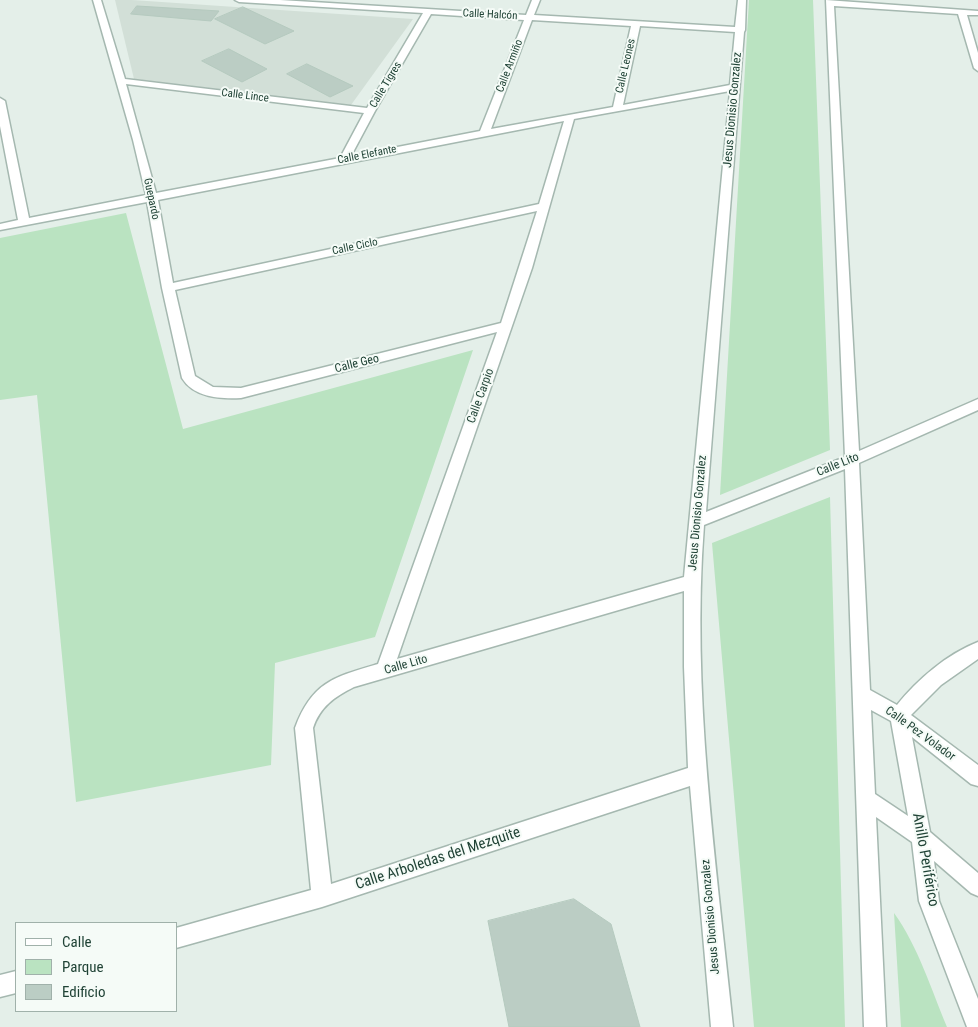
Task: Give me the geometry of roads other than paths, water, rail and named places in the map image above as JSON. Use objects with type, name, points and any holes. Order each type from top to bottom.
[{"type":"street","name":"Guepardo","points":[[97,0],[122,81],[152,198],[168,288],[189,378],[197,386],[207,391]]},
{"type":"street","name":"Calle Halcón","points":[[239,0],[741,30]]},
{"type":"street","name":"Calle Armiño","points":[[484,133],[536,0]]},
{"type":"street","name":"Jesus Dionisio Gonzalez","points":[[722,1027],[698,774],[693,667],[692,582],[741,30],[742,0]]},
{"type":"street","points":[[874,1027],[852,460],[830,2],[978,14]]},
{"type":"street","name":"Calle Tigres","points":[[344,160],[370,111],[429,12]]},
{"type":"street","points":[[962,12],[978,68]]},
{"type":"street","name":"Calle Leones","points":[[617,109],[636,24]]},
{"type":"street","name":"Calle Lince","points":[[122,81],[370,111]]},
{"type":"street","name":"Calle Elefante","points":[[0,227],[484,133],[735,87]]},
{"type":"street","points":[[0,102],[12,154],[24,222]]},
{"type":"street","name":"Calle Carpio","points":[[384,672],[526,268],[570,118]]},
{"type":"street","points":[[0,156],[12,154]]},
{"type":"street","name":"Calle Ciclo","points":[[168,288],[543,206]]},
{"type":"street","name":"Calle Geo","points":[[207,391],[222,394],[241,393],[506,326]]},
{"type":"street","name":"Calle Lito","points":[[696,522],[852,460],[978,404]]},
{"type":"street","name":"Calle Lito","points":[[322,898],[304,728],[310,711],[318,698],[334,687],[351,680],[692,582]]},
{"type":"street","points":[[899,716],[912,699],[931,681],[978,650]]},
{"type":"street","name":"Calle Pez Volador","points":[[860,694],[899,716],[978,777]]},
{"type":"street","name":"Anillo Periférico","points":[[899,716],[921,837],[929,901],[978,1026]]},
{"type":"street","name":"Calle Arboledas del Mezquite","points":[[178,937],[322,898],[698,774]]},
{"type":"street","points":[[865,798],[921,837],[978,886]]},
{"type":"street","points":[[0,986],[15,982]]}]
